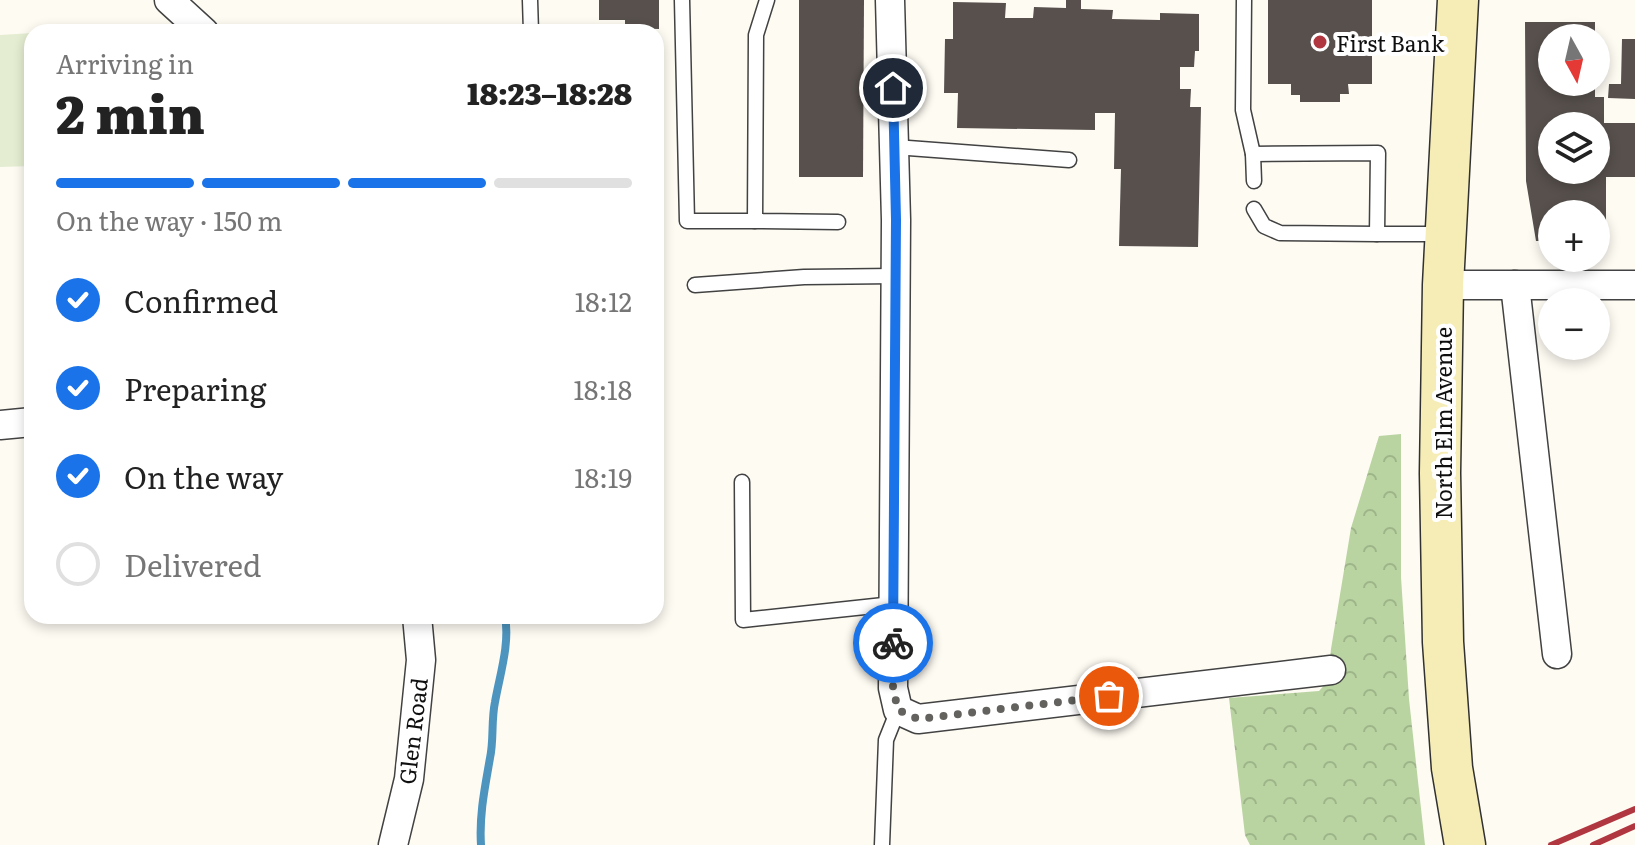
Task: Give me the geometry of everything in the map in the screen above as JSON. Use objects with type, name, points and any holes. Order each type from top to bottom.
[{"type":"main road","name":"North Elm Avenue","points":[[1458,0],[1443,285],[1440,473],[1443,642],[1452,768],[1465,845]]},
{"type":"street","points":[[169,0],[195,24]]},
{"type":"street","points":[[890,0],[895,147],[893,688],[898,710],[918,719],[1331,670]]},
{"type":"street","points":[[1443,285],[1635,285]]},
{"type":"street","points":[[1515,285],[1557,654]]},
{"type":"street","points":[[0,425],[24,423]]},
{"type":"street","name":"Glen Road","points":[[393,845],[409,779],[421,660],[418,624]]},
{"type":"lane","points":[[530,0],[531,24]]},
{"type":"lane","points":[[682,0],[687,221],[838,222]]},
{"type":"lane","points":[[755,221],[756,35],[767,0]]},
{"type":"lane","points":[[1244,0],[1243,110],[1253,154],[1254,181]]},
{"type":"lane","points":[[895,147],[1069,160]]},
{"type":"lane","points":[[1253,154],[1378,153],[1377,234]]},
{"type":"lane","points":[[1254,209],[1264,226],[1280,233],[1445,234]]},
{"type":"lane","points":[[695,285],[804,277],[895,276]]},
{"type":"lane","points":[[742,482],[743,620],[893,604]]},
{"type":"lane","points":[[882,845],[886,740],[898,710]]},
{"type":"green space","points":[[24,34],[24,166],[0,167],[0,35]]},
{"type":"green space","points":[[1401,434],[1401,577],[1409,699],[1425,845],[1250,845],[1245,835],[1229,698],[1319,691],[1328,681],[1351,528],[1379,436]]},
{"type":"building","points":[[599,0],[659,0],[659,24],[599,20]]},
{"type":"building","points":[[799,0],[864,0],[863,177],[799,177]]},
{"type":"building","points":[[1066,0],[1081,0],[1081,9],[1113,10],[1112,19],[1160,20],[1160,13],[1199,14],[1199,51],[1195,51],[1194,67],[1180,67],[1180,89],[1191,89],[1190,107],[1201,107],[1198,247],[1119,246],[1121,169],[1114,169],[1115,113],[1095,113],[1095,130],[957,128],[958,93],[944,93],[945,39],[953,39],[953,2],[1006,3],[1005,18],[1033,18],[1034,7],[1066,8]]},
{"type":"building","name":"First Bank","points":[[1268,0],[1372,0],[1372,84],[1348,84],[1349,94],[1340,94],[1340,102],[1300,102],[1300,95],[1291,95],[1291,84],[1268,84]]},
{"type":"building","points":[[1525,22],[1595,22],[1538,24],[1538,96],[1604,97],[1604,112],[1538,112],[1538,184],[1606,184],[1606,200],[1538,200],[1536,241],[1526,181]]},
{"type":"building","points":[[1622,39],[1635,39],[1635,99],[1608,98],[1610,84],[1621,84]]},
{"type":"building","points":[[1610,123],[1635,123],[1635,177],[1610,177]]},
{"type":"waterway","points":[[481,845],[484,790],[506,624]]},
{"type":"railway","points":[[1551,845],[1635,809]]},
{"type":"railway","points":[[1593,845],[1635,826]]},
{"type":"way so far","points":[[893,643],[893,688],[898,710],[918,719],[1109,696]]},
{"type":"place","name":"First Bank","points":[[1320,42]]},
{"type":"route","points":[[893,88],[896,220],[893,643]]}]
